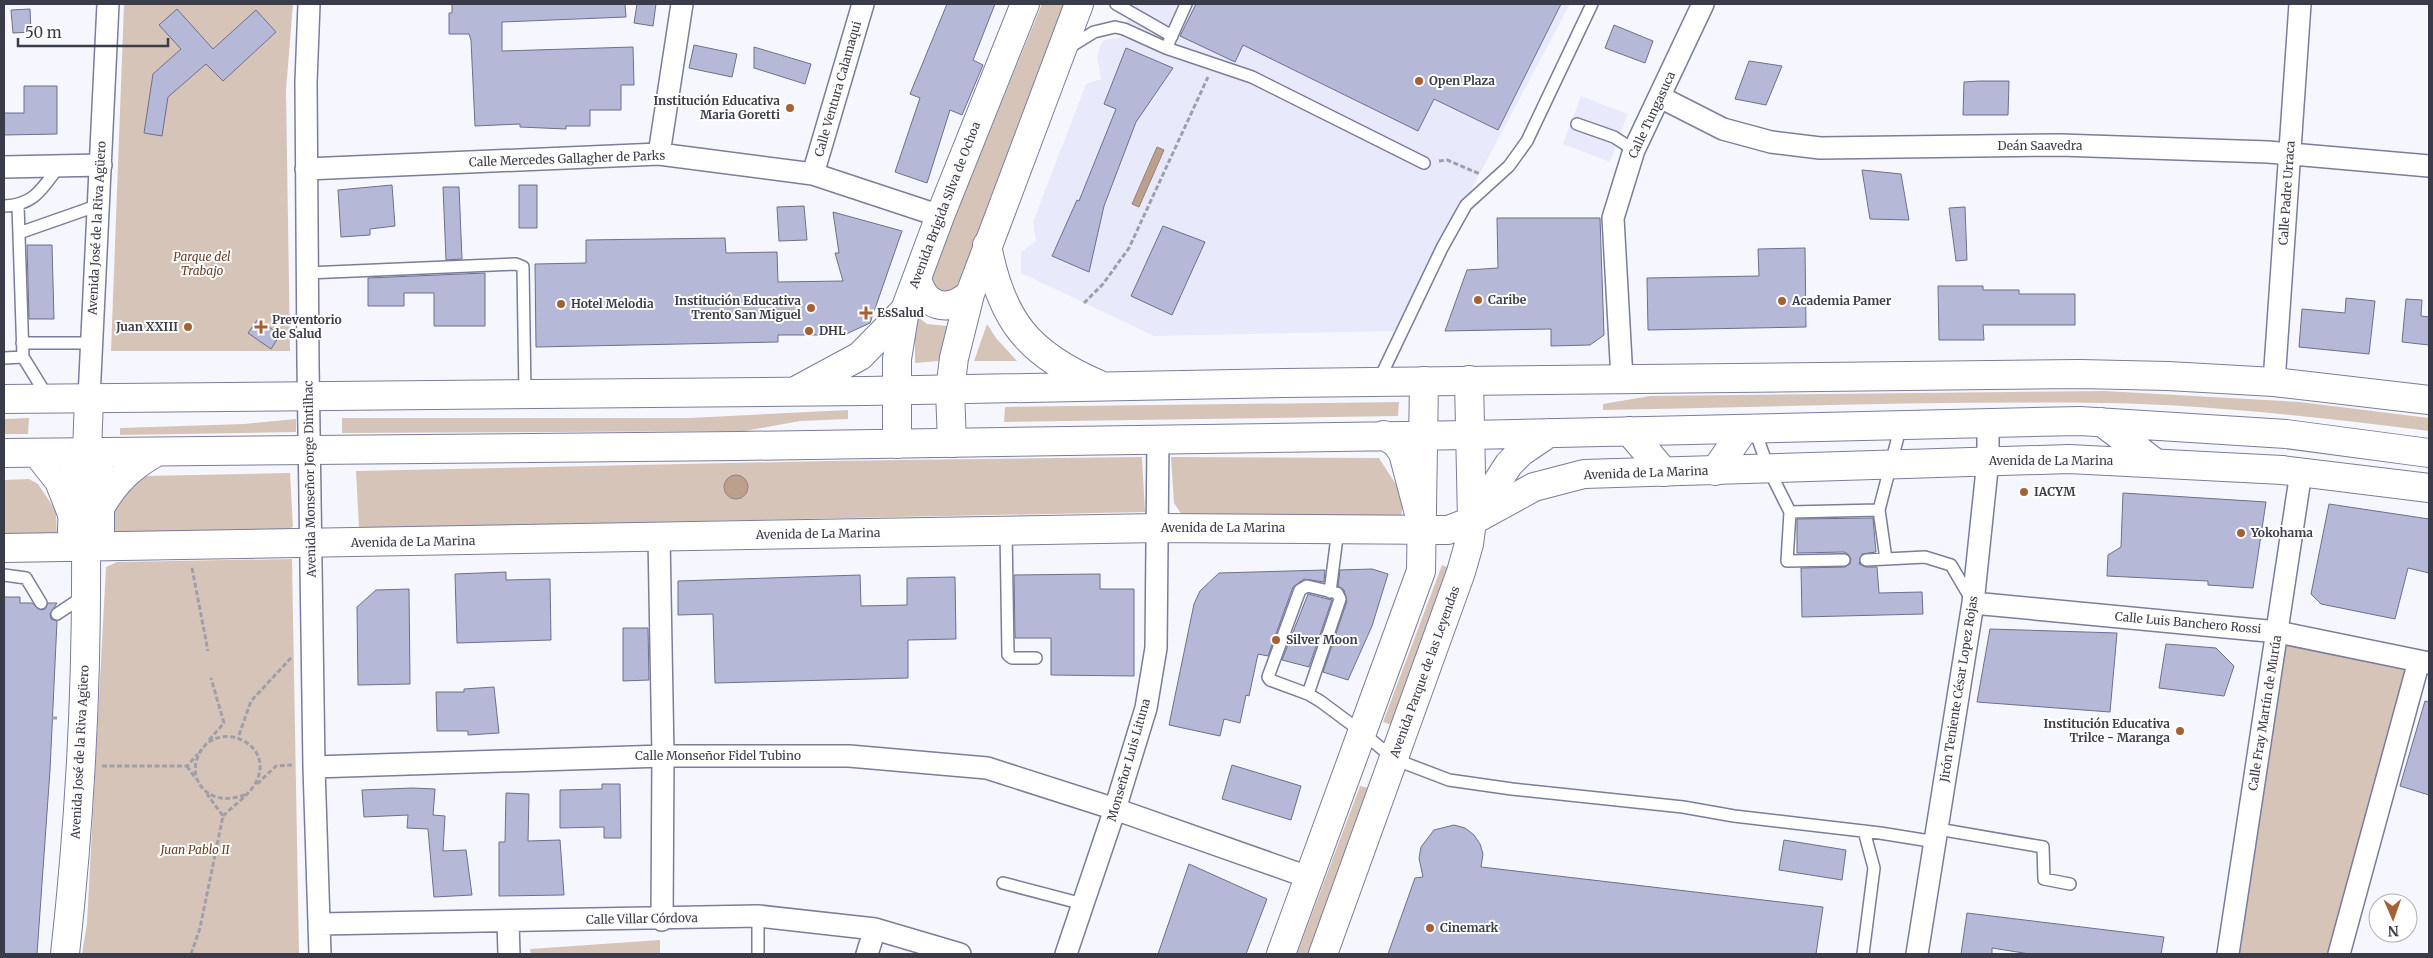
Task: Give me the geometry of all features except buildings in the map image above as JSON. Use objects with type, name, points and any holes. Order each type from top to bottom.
[{"type":"main road","name":"Avenida Brigida Silva de Ochoa","points":[[897,444],[895,390],[897,359],[905,310],[940,216],[1025,4]]},
{"type":"main road","points":[[952,443],[950,390],[954,358],[970,294],[1079,4]]},
{"type":"main road","points":[[987,245],[993,278],[1004,305],[1019,329],[1039,350],[1070,371],[1104,386]]},
{"type":"main road","points":[[917,278],[920,290],[927,299],[938,305],[950,306],[961,302],[970,294]]},
{"type":"main road","points":[[794,392],[860,356],[905,310]]},
{"type":"main road","points":[[4,399],[794,392],[1469,380],[2079,374],[2168,376],[2274,382],[2429,400]]},
{"type":"main road","name":"Avenida Parque de las Leyendas","points":[[1323,954],[1461,572],[1469,544],[1472,521],[1469,380]]},
{"type":"main road","points":[[1281,954],[1344,776],[1363,733],[1421,571],[1424,381]]},
{"type":"main road","name":"Avenida José de la Riva Agüero","points":[[65,954],[74,876],[81,769],[86,595],[86,548],[72,531],[72,514],[74,472],[87,453],[89,398]]},
{"type":"main road","points":[[2102,422],[2154,462]]},
{"type":"main road","points":[[4,453],[897,444],[2102,422],[2286,434],[2429,453]]},
{"type":"main road","points":[[1715,471],[1749,428]]},
{"type":"main road","points":[[1629,431],[1664,472]]},
{"type":"main road","points":[[1472,521],[1509,464],[1521,452],[1549,433]]},
{"type":"main road","points":[[1384,434],[1396,443],[1403,454],[1422,528]]},
{"type":"main road","points":[[100,508],[122,476],[138,462],[155,452]]},
{"type":"main road","points":[[37,453],[59,481],[72,514]]},
{"type":"main road","points":[[86,548],[100,532],[100,471],[87,453]]},
{"type":"main road","name":"Avenida de La Marina","points":[[4,548],[1158,528],[1422,528],[1448,530],[1472,521],[1534,487],[1584,474],[1769,470],[1988,460],[2069,459],[2154,462],[2302,472],[2429,488]]},
{"type":"street","name":"Avenida José de la Riva Agüero","points":[[89,398],[108,4]]},
{"type":"street","name":"Avenida Monseñor Jorge Dintilhac","points":[[309,4],[306,82],[308,396],[312,543],[314,767],[320,954]]},
{"type":"street","points":[[659,154],[682,4]]},
{"type":"street","name":"Calle Ventura Calamaqui","points":[[813,174],[863,4]]},
{"type":"street","name":"Calle Tungasuca","points":[[1622,379],[1613,218],[1634,150],[1703,4]]},
{"type":"street","name":"Calle Padre Urraca","points":[[2274,382],[2300,4]]},
{"type":"street","name":"Deán Saavedra","points":[[1660,97],[1722,129],[1771,142],[1820,148],[2060,146],[2290,153],[2429,166]]},
{"type":"street","name":"Calle Mercedes Gallagher de Parks","points":[[306,169],[659,154],[813,174],[940,216]]},
{"type":"street","points":[[4,167],[101,165]]},
{"type":"street","name":"Jirón Teniente César Lopez Rojas","points":[[1917,954],[1974,603],[1988,460],[1988,423]]},
{"type":"street","name":"Monseñor Luis Lituna","points":[[1066,954],[1115,809],[1146,708],[1156,648],[1158,439]]},
{"type":"street","name":"Calle Fray Martín de Murúa","points":[[2228,954],[2302,472]]},
{"type":"street","points":[[659,537],[663,756],[662,920]]},
{"type":"street","name":"Calle Luis Banchero Rossi","points":[[1974,603],[2278,632],[2424,662]]},
{"type":"street","points":[[2339,954],[2424,662]]},
{"type":"street","name":"Calle Monseñor Fidel Tubino","points":[[314,767],[663,756],[849,756],[986,768],[1115,809],[1308,877]]},
{"type":"street","name":"Calle Villar Córdova","points":[[320,924],[662,920],[758,916],[875,929],[960,954]]},
{"type":"street","points":[[508,921],[508,954]]},
{"type":"street","points":[[867,954],[875,929]]},
{"type":"lane","points":[[1116,4],[1172,36]]},
{"type":"lane","points":[[1166,48],[1186,4]]},
{"type":"lane","points":[[1378,382],[1442,248],[1466,205],[1509,166],[1527,141],[1592,4]]},
{"type":"lane","points":[[1060,54],[1094,32],[1115,27],[1166,48],[1252,77],[1424,163]]},
{"type":"lane","points":[[1578,124],[1614,137],[1634,150]]},
{"type":"lane","points":[[4,206],[18,205],[38,194],[59,166]]},
{"type":"lane","points":[[18,205],[23,358],[48,398]]},
{"type":"lane","points":[[19,233],[99,205]]},
{"type":"lane","points":[[307,273],[516,264],[523,267],[525,394]]},
{"type":"lane","points":[[22,342],[92,343]]},
{"type":"lane","points":[[4,358],[23,358]]},
{"type":"lane","points":[[1886,559],[1879,510],[1901,425]]},
{"type":"lane","points":[[1749,428],[1790,512],[1787,561],[1844,560]]},
{"type":"lane","points":[[1790,512],[1879,510]]},
{"type":"lane","points":[[1330,592],[1338,528]]},
{"type":"lane","points":[[1006,530],[1008,655],[1012,658],[1036,658]]},
{"type":"lane","points":[[1866,560],[1926,557],[1951,565],[1974,603]]},
{"type":"lane","points":[[4,575],[26,578],[41,603]]},
{"type":"lane","points":[[1308,694],[1339,606],[1340,598],[1337,593],[1308,586],[1300,590],[1267,674],[1270,680],[1308,694],[1363,733],[1394,759],[1449,780],[1864,831],[1937,836],[2043,847],[2044,879],[2070,884]]},
{"type":"lane","points":[[57,614],[86,595]]},
{"type":"lane","points":[[1863,954],[1874,868],[1864,831]]},
{"type":"lane","points":[[1003,883],[1083,904]]},
{"type":"lane","points":[[758,916],[758,954]]},
{"type":"path","points":[[1084,303],[1103,284],[1129,248],[1214,65]]},
{"type":"path","points":[[1424,163],[1447,160],[1494,180]]},
{"type":"path","points":[[192,566],[208,651]]},
{"type":"path","points":[[239,735],[251,701],[291,658]]},
{"type":"path","points":[[187,766],[224,723],[211,678]]},
{"type":"path","points":[[207,743],[219,737],[232,736],[249,744],[256,751],[260,770],[253,788]]},
{"type":"path","points":[[201,749],[195,766],[201,786],[208,793],[227,800],[246,794]]},
{"type":"path","points":[[191,954],[200,928],[223,816],[276,766],[292,765]]},
{"type":"path","points":[[99,766],[187,766]]},
{"type":"path","points":[[187,766],[223,816]]},
{"type":"shaded area","points":[[1135,4],[1570,4],[1396,331],[1154,336],[1021,273],[1021,252],[1036,241],[1033,222],[1086,84],[1101,79],[1097,58],[1100,46],[1104,40],[1119,38]]},
{"type":"shaded area","points":[[1581,96],[1628,114],[1610,162],[1563,144]]},
{"type":"shaded area","points":[[1157,147],[1164,150],[1139,207],[1132,204]]},
{"type":"shaded area","points":[[736,475],[744,479],[748,487],[744,495],[736,499],[728,495],[724,487],[728,479]]},
{"type":"green space","name":"Parque del Trabajo","points":[[124,4],[293,4],[286,90],[290,351],[111,351]]},
{"type":"green space","points":[[1042,4],[1072,4],[953,296],[926,287]]},
{"type":"green space","points":[[918,317],[927,324],[948,326],[950,330],[939,361],[915,363],[915,319]]},
{"type":"green space","points":[[987,324],[996,338],[1017,361],[974,361]]},
{"type":"green space","points":[[2105,391],[2300,402],[2429,418],[2429,431],[2228,409],[2147,404],[1918,404],[1603,410],[1603,404],[1650,396]]},
{"type":"green space","points":[[1399,402],[1398,416],[1004,422],[1005,407]]},
{"type":"green space","points":[[848,410],[848,419],[800,421],[745,431],[342,433],[342,418],[689,418]]},
{"type":"green space","points":[[29,418],[28,434],[4,434],[4,419]]},
{"type":"green space","points":[[296,419],[296,432],[120,435],[120,428],[244,424]]},
{"type":"green space","points":[[1142,457],[1145,512],[359,528],[356,471],[828,461]]},
{"type":"green space","points":[[1171,457],[1379,458],[1404,497],[1401,517],[1184,518],[1174,503]]},
{"type":"green space","points":[[290,473],[293,527],[281,532],[114,537],[115,500],[142,476]]},
{"type":"green space","points":[[29,479],[38,484],[56,511],[57,539],[4,540],[4,480]]},
{"type":"green space","name":"Juan Pablo II","points":[[292,559],[299,954],[82,954],[87,923],[106,567],[117,562]]},
{"type":"green space","points":[[1442,565],[1456,571],[1397,727],[1383,722]]},
{"type":"green space","points":[[2282,640],[2406,668],[2330,954],[2235,954]]},
{"type":"green space","points":[[1360,786],[1369,788],[1308,954],[1297,954]]},
{"type":"green space","points":[[660,940],[660,954],[531,954],[530,949]]},
{"type":"place","name":"Open Plaza","points":[[1419,81]]},
{"type":"place","name":"Institución Educativa Maria Goretti","points":[[790,108]]},
{"type":"place","name":"Caribe","points":[[1478,300]]},
{"type":"place","name":"Academia Pamer","points":[[1782,301]]},
{"type":"place","name":"Hotel Melodia","points":[[561,304]]},
{"type":"place","name":"Institución Educativa Trento San Miguel","points":[[811,308]]},
{"type":"place","name":"EsSalud","points":[[866,313]]},
{"type":"place","name":"Juan XXIII","points":[[188,327]]},
{"type":"place","name":"Preventorio de Salud","points":[[261,327]]},
{"type":"place","name":"DHL","points":[[809,331]]},
{"type":"place","name":"IACYM","points":[[2024,492]]},
{"type":"place","name":"Yokohama","points":[[2241,533]]},
{"type":"place","name":"Silver Moon","points":[[1276,640]]},
{"type":"place","name":"Institución Educativa Trilce - Maranga","points":[[2180,731]]},
{"type":"place","name":"Cinemark","points":[[1430,928]]}]
